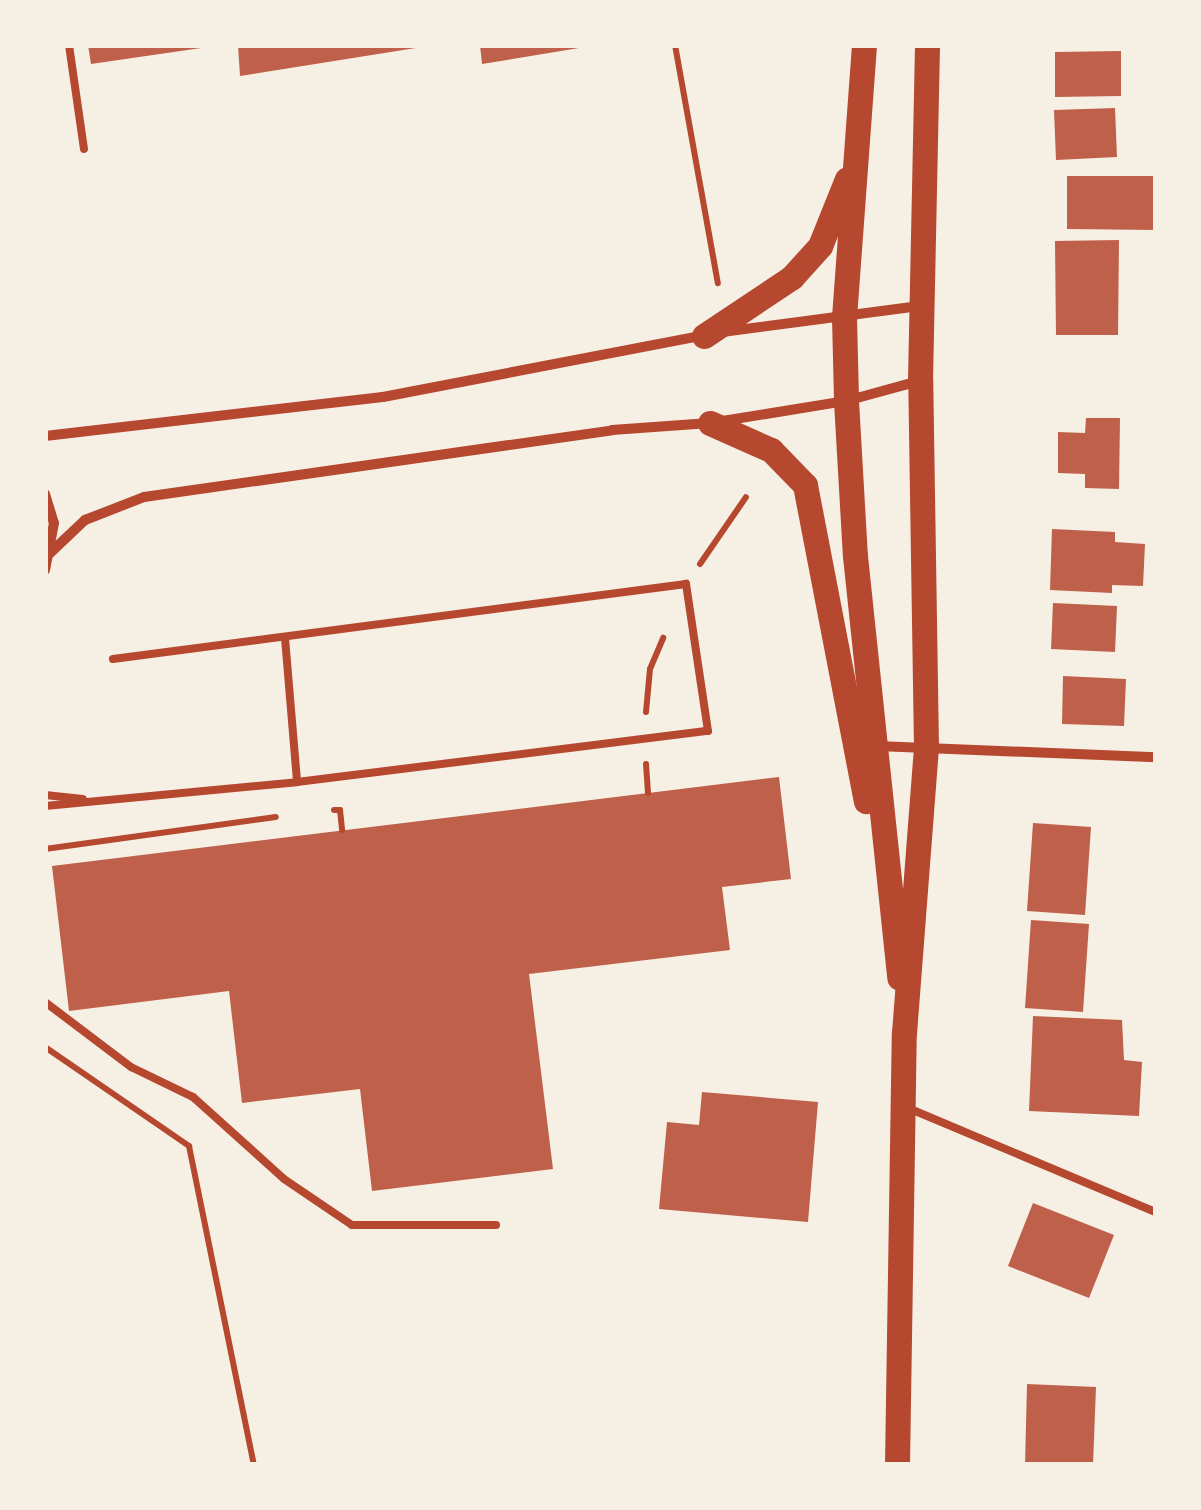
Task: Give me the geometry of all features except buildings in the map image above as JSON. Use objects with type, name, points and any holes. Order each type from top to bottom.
[{"type":"main road","points":[[864,45],[844,316],[846,401],[904,1033]]},
{"type":"main road","points":[[896,1465],[904,1033],[926,748],[920,380],[926,45]]},
{"type":"main road","points":[[704,336],[792,276],[820,246],[855,158]]},
{"type":"main road","points":[[710,423],[770,450],[804,485],[904,1033]]},
{"type":"street","points":[[45,436],[383,397],[704,336],[924,305]]},
{"type":"street","points":[[49,554],[85,520],[144,497],[612,430],[710,423],[846,401],[920,380]]},
{"type":"street","points":[[45,494],[54,523],[45,570]]},
{"type":"street","points":[[876,746],[1156,757]]},
{"type":"lane","points":[[70,45],[84,149]]},
{"type":"lane","points":[[45,806],[297,782],[708,731],[686,584],[113,660]]},
{"type":"lane","points":[[285,638],[297,782]]},
{"type":"lane","points":[[45,795],[108,802]]},
{"type":"lane","points":[[45,1002],[130,1067],[193,1097],[284,1180],[352,1225],[496,1226]]},
{"type":"lane","points":[[904,1106],[1156,1212]]},
{"type":"path","points":[[675,45],[719,288],[736,283]]},
{"type":"path","points":[[321,812],[340,810],[342,830]]},
{"type":"path","points":[[45,850],[282,816]]},
{"type":"path","points":[[45,1047],[189,1146],[254,1465]]}]
